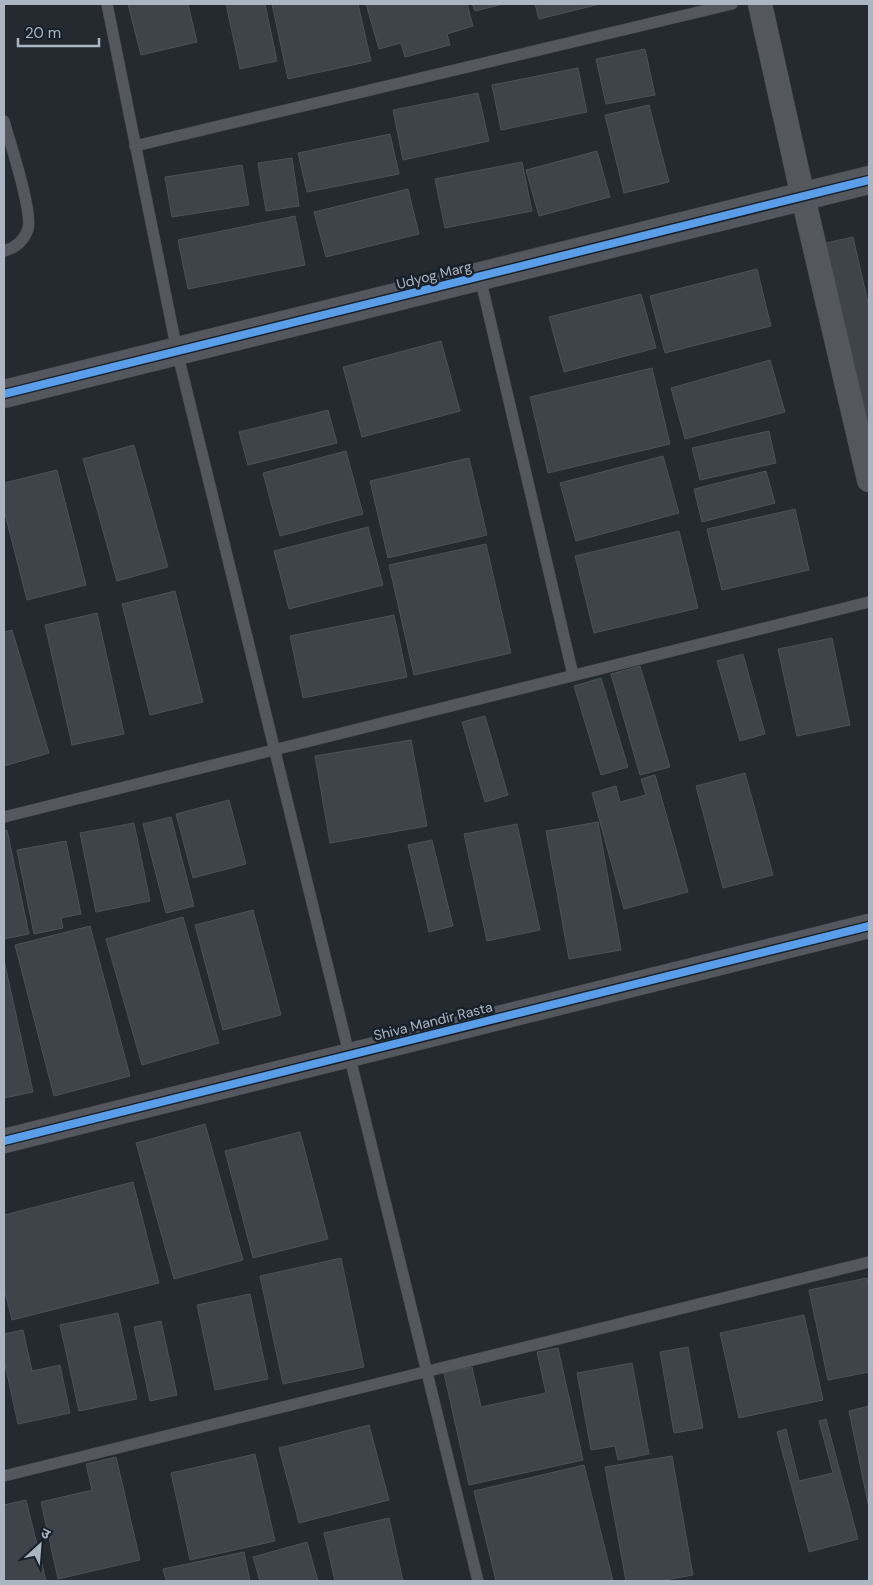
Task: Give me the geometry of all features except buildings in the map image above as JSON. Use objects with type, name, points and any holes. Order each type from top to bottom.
[{"type":"street","points":[[760,4],[802,197],[869,480]]},
{"type":"street","name":"Udyog Marg","points":[[4,394],[869,180]]},
{"type":"street","name":"Shiva Mandir Rasta","points":[[4,1141],[869,926]]},
{"type":"lane","points":[[107,4],[177,351],[478,1581]]},
{"type":"lane","points":[[135,146],[732,4]]},
{"type":"lane","points":[[4,121],[29,211],[28,228],[23,241],[4,251]]},
{"type":"lane","points":[[480,277],[573,676]]},
{"type":"lane","points":[[4,817],[869,602]]},
{"type":"lane","points":[[4,1476],[869,1262]]},
{"type":"cycle path","points":[[4,394],[869,180]]},
{"type":"cycle path","points":[[4,1141],[869,926]]}]
